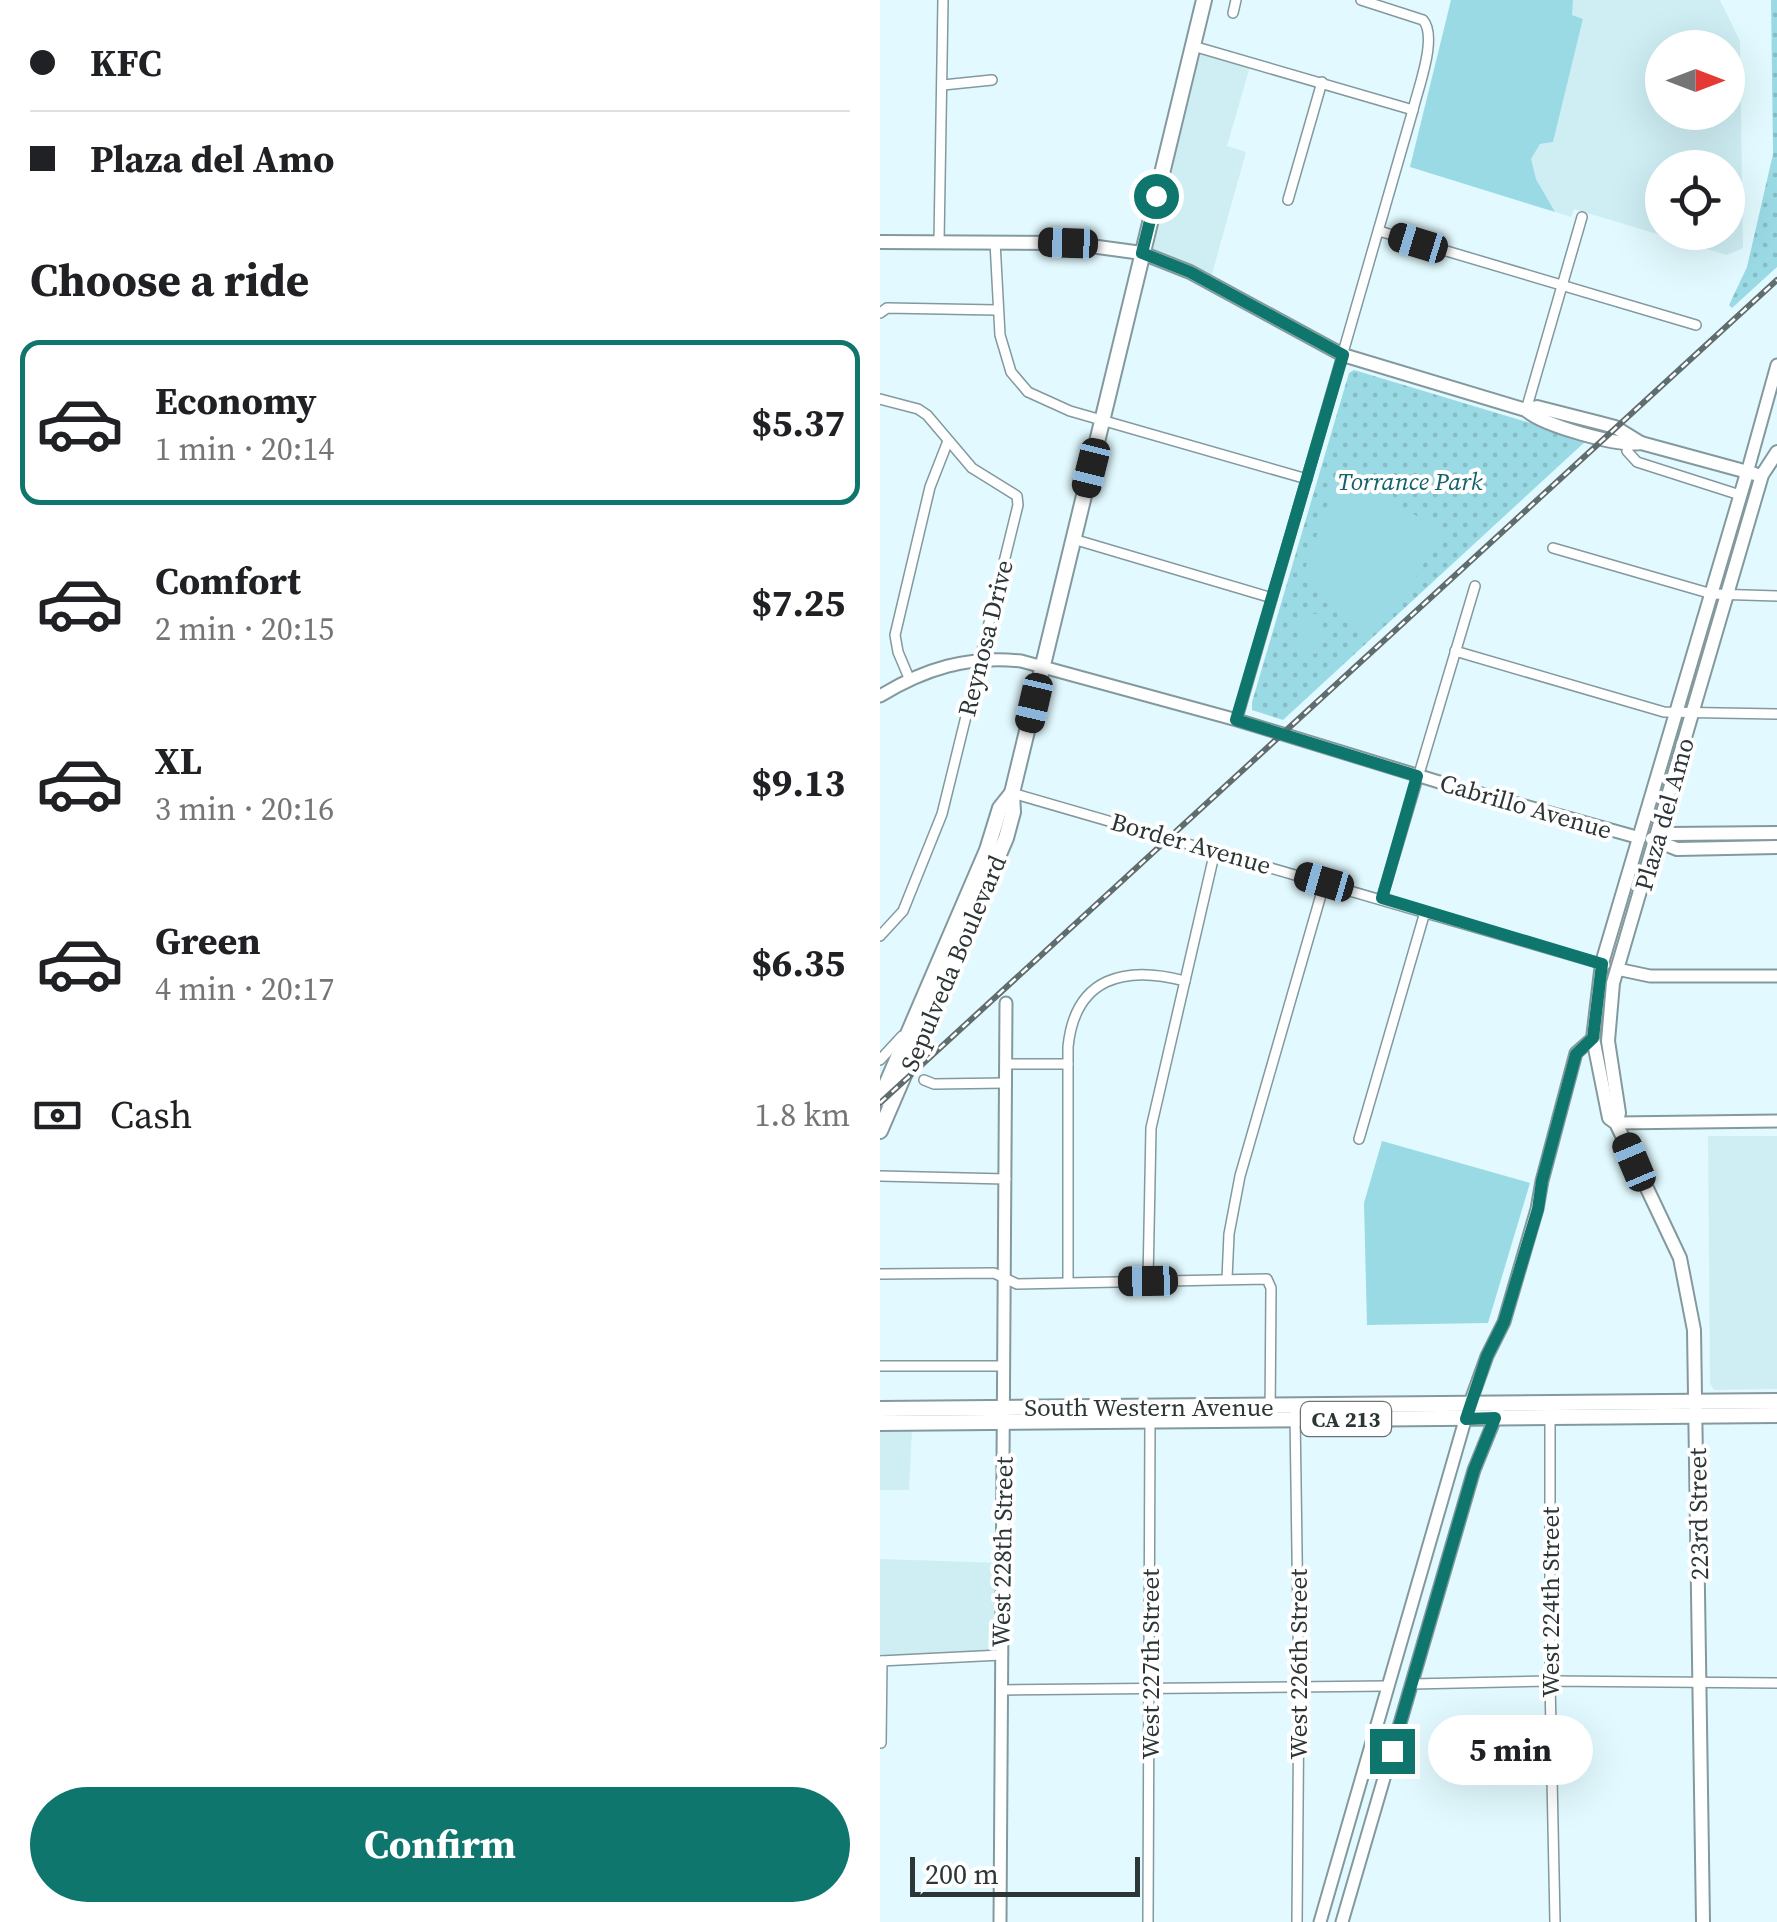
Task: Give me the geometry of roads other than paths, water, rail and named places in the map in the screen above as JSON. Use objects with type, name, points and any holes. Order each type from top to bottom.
[{"type":"main road","name":"Sepulveda Boulevard","points":[[880,1131],[883,1105],[908,1030],[1006,838],[1013,812],[1012,792],[1204,0]]},
{"type":"main road","points":[[880,242],[1082,244],[1142,253],[1190,272],[1343,355],[1526,410],[1537,407],[1616,427],[1635,444],[1747,472],[1770,474]]},
{"type":"main road","name":"Plaza del Amo","points":[[1747,472],[1602,964],[1593,1038],[1608,1118],[1616,1123],[1619,1113],[1608,1041],[1609,1000],[1728,596],[1777,452]]},
{"type":"main road","name":"Cabrillo Avenue","points":[[1657,839],[1668,834],[1777,833]]},
{"type":"main road","name":"Cabrillo Avenue","points":[[1640,838],[1657,839],[1677,848],[1777,848]]},
{"type":"main road","name":"Sepulveda Boulevard","points":[[883,1105],[964,920]]},
{"type":"main road","name":"223rd Street","points":[[1616,1123],[1671,1234],[1688,1284],[1695,1340],[1703,1922]]},
{"type":"main road","name":"South Western Avenue","points":[[880,1423],[1004,1415],[1270,1413],[1466,1419],[1551,1410],[1696,1408],[1777,1401]]},
{"type":"main road","name":"South Western Avenue","points":[[1295,1413],[1502,1402],[1551,1410]]},
{"type":"main road","name":"South Western Avenue","points":[[880,1408],[958,1408],[1004,1415]]},
{"type":"main road","points":[[915,1423],[919,1415],[944,1415],[958,1408]]},
{"type":"main road","name":"South Western Avenue","points":[[1696,1408],[1777,1415]]},
{"type":"street","points":[[939,242],[943,0]]},
{"type":"street","points":[[1233,13],[1236,0]]},
{"type":"street","points":[[1236,720],[1413,110],[1429,42],[1428,24],[1415,16],[1361,0]]},
{"type":"street","points":[[1192,46],[1413,110]]},
{"type":"street","points":[[943,85],[992,80]]},
{"type":"street","points":[[1288,200],[1322,82]]},
{"type":"street","points":[[1526,410],[1582,216]]},
{"type":"street","points":[[1378,231],[1696,325]]},
{"type":"street","points":[[995,242],[996,310],[1006,358],[1018,383],[1052,406],[1307,479]]},
{"type":"street","points":[[880,313],[887,308],[996,310]]},
{"type":"street","points":[[1747,472],[1777,365]]},
{"type":"street","name":"Reynosa Drive","points":[[880,399],[918,409],[936,423],[972,468],[1018,500],[932,844],[903,911],[880,936]]},
{"type":"street","points":[[1762,419],[1777,403]]},
{"type":"street","points":[[909,678],[895,635],[930,487],[948,441]]},
{"type":"street","points":[[1635,444],[1628,451],[1637,462],[1740,495]]},
{"type":"street","points":[[1073,539],[1272,598]]},
{"type":"street","points":[[1553,548],[1712,594],[1777,596]]},
{"type":"street","points":[[1382,898],[1475,586]]},
{"type":"street","points":[[1455,650],[1674,714],[1777,714]]},
{"type":"street","name":"Cabrillo Avenue","points":[[880,696],[909,678],[980,660],[1002,659],[1043,666],[1640,838]]},
{"type":"street","name":"Border Avenue","points":[[1012,792],[1617,970],[1650,976],[1777,976]]},
{"type":"street","points":[[1148,1281],[1151,1128],[1215,850]]},
{"type":"street","points":[[1228,1279],[1229,1234],[1240,1176],[1324,882]]},
{"type":"street","points":[[1359,1138],[1425,912]]},
{"type":"street","points":[[1068,1282],[1068,1064],[1073,1022],[1094,990],[1106,982],[1132,973],[1185,980]]},
{"type":"street","name":"West 228th Street","points":[[1000,1922],[1006,1002]]},
{"type":"street","points":[[880,1060],[908,1030]]},
{"type":"street","name":"Plaza del Amo","points":[[1320,1922],[1470,1403],[1504,1322],[1576,1054],[1593,1038]]},
{"type":"street","points":[[1006,1064],[1068,1064]]},
{"type":"street","points":[[1572,1073],[1580,1066],[1596,1066]]},
{"type":"street","points":[[924,1080],[934,1084],[1006,1084]]},
{"type":"street","points":[[1616,1123],[1777,1121]]},
{"type":"street","points":[[880,1176],[1006,1179]]},
{"type":"street","points":[[880,1274],[994,1273],[1017,1284],[1267,1279],[1271,1288],[1270,1413]]},
{"type":"street","points":[[880,1366],[1004,1366]]},
{"type":"street","points":[[1342,1922],[1474,1470],[1502,1402]]},
{"type":"street","name":"West 224th Street","points":[[1551,1410],[1550,1681],[1555,1922]]},
{"type":"street","name":"West 226th Street","points":[[1295,1413],[1297,1922]]},
{"type":"street","name":"West 227th Street","points":[[1148,1922],[1150,1414]]},
{"type":"street","points":[[881,1743],[881,1661],[1001,1655]]},
{"type":"street","points":[[1412,1684],[1777,1683]]},
{"type":"street","points":[[1001,1690],[1386,1686]]},
{"type":"railway","points":[[880,1103],[1777,280]]},
{"type":"park label","name":"Torrance Park","points":[[1410,481]]}]
